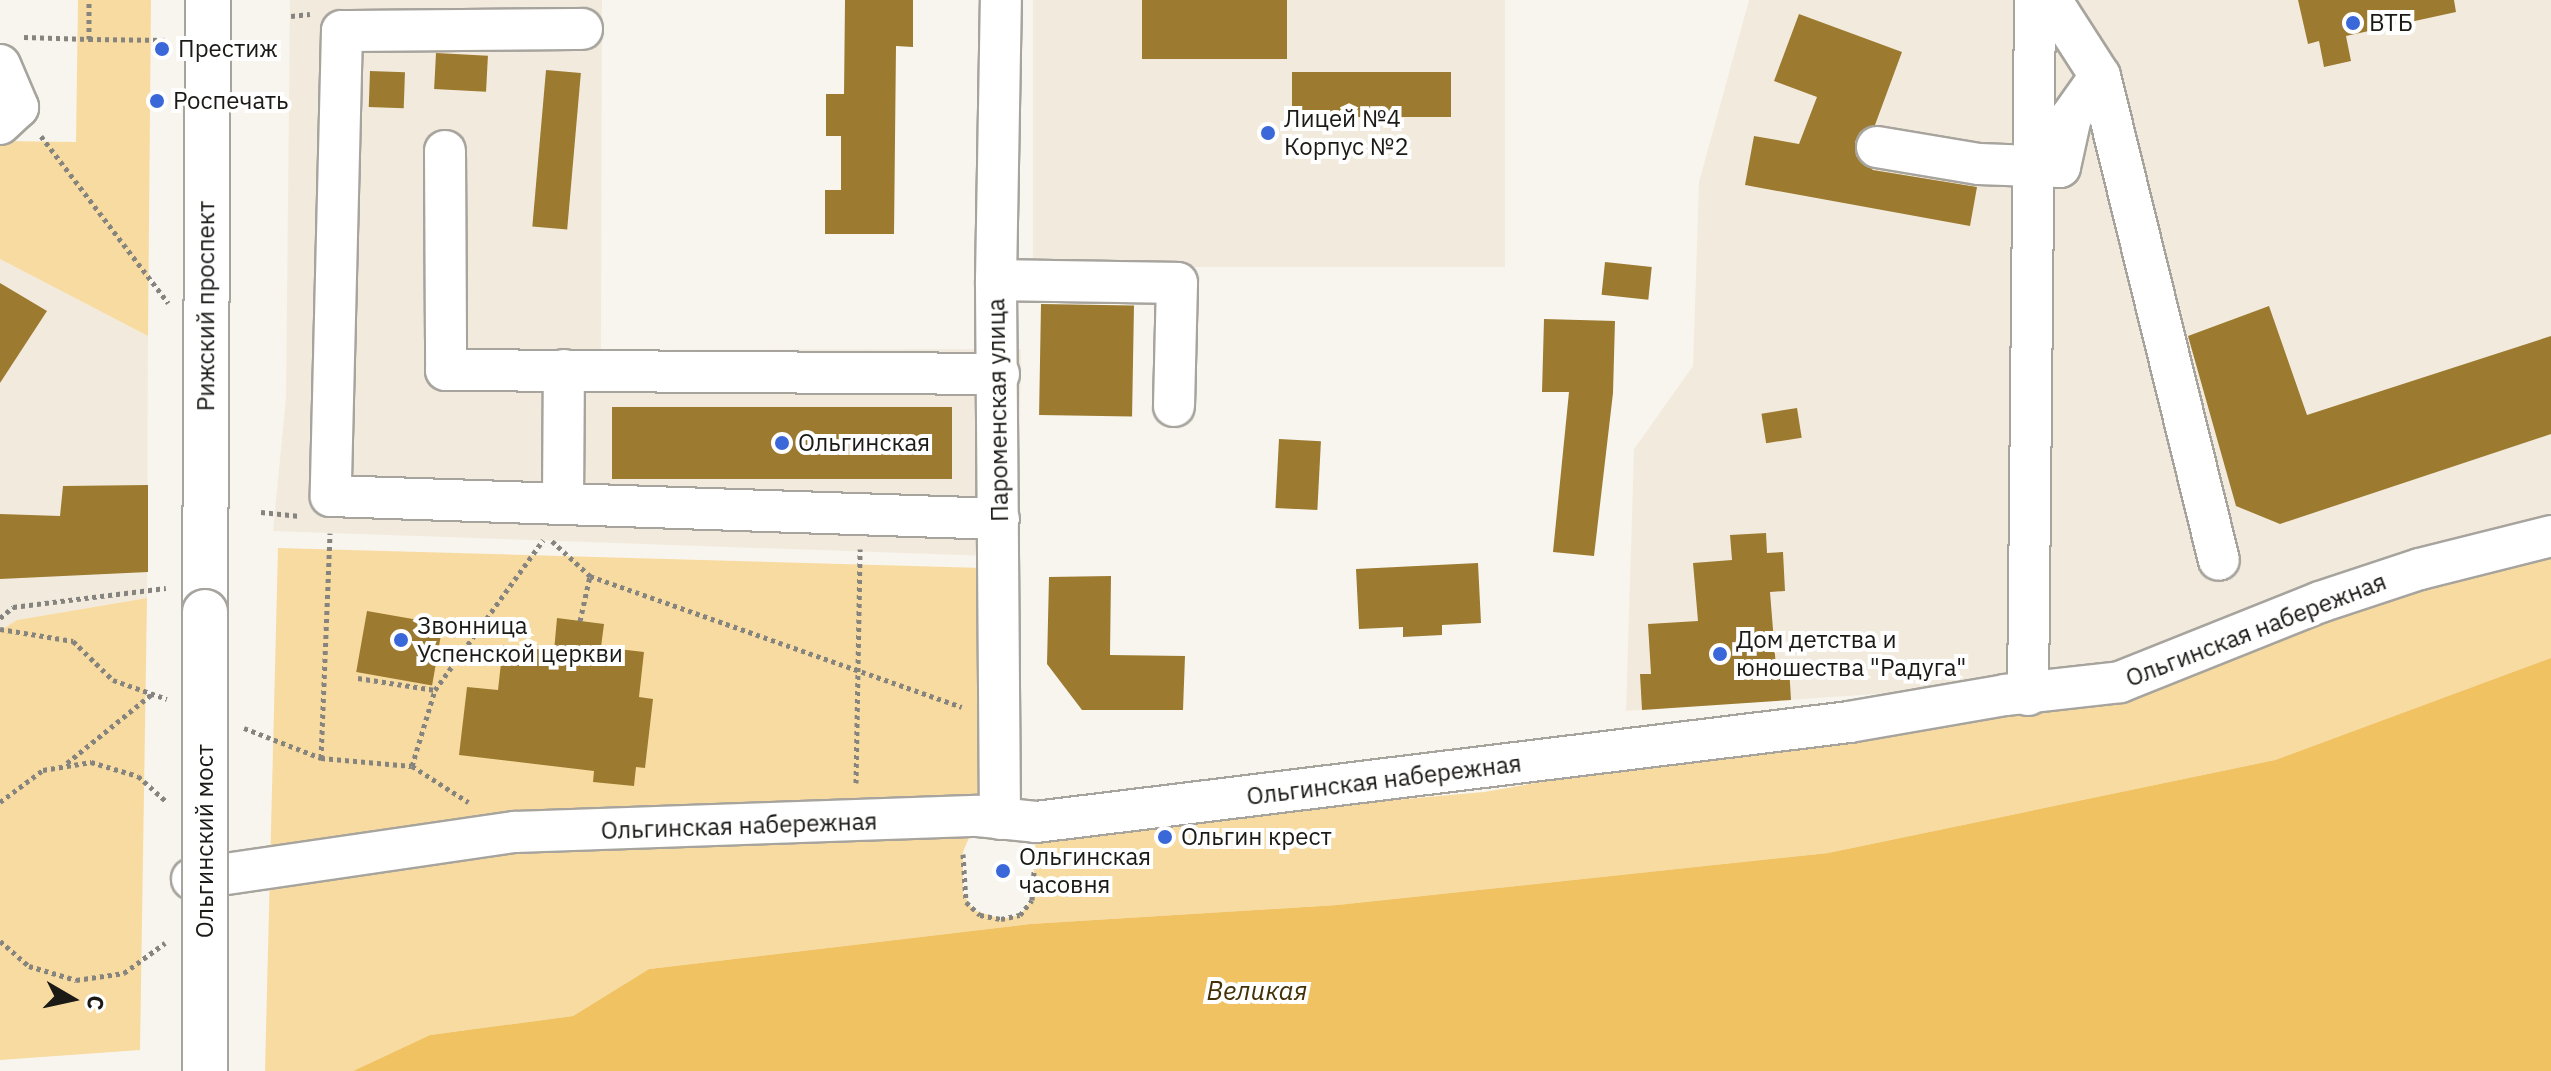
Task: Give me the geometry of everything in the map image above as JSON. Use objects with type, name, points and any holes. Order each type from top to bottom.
[{"type":"main road","name":"Рижский проспект","points":[[190,599],[208,0]]},
{"type":"main road","name":"Ольгинский мост","points":[[190,599],[205,1071]]},
{"type":"street","name":"Пароменская улица","points":[[1000,819],[996,280],[1001,0]]},
{"type":"street","points":[[2028,695],[2030,164],[2035,0]]},
{"type":"street","points":[[2051,0],[2100,76],[2219,560]]},
{"type":"street","points":[[582,29],[342,31],[324,507],[563,502],[999,519]]},
{"type":"street","points":[[7,51],[9,115]]},
{"type":"street","points":[[1877,147],[1979,164],[2060,167],[2071,117],[2100,76]]},
{"type":"street","points":[[445,151],[446,370],[999,374]]},
{"type":"street","points":[[996,280],[1177,283],[1174,406]]},
{"type":"street","points":[[563,502],[564,370]]},
{"type":"street","name":"Ольгинская набережная","points":[[192,879],[515,832],[1000,819],[1036,822],[1451,772],[2120,682],[2262,623],[2420,569],[2551,536]]},
{"type":"path","points":[[89,0],[89,39]]},
{"type":"path","points":[[291,16],[317,14]]},
{"type":"path","points":[[7,51],[89,39],[170,40]]},
{"type":"path","points":[[9,115],[170,306]]},
{"type":"path","points":[[261,512],[324,507],[321,758]]},
{"type":"path","points":[[855,822],[861,516]]},
{"type":"path","points":[[237,726],[321,758],[412,766],[435,690],[546,536],[590,576],[1000,721]]},
{"type":"path","points":[[580,621],[590,576]]},
{"type":"path","points":[[0,618],[13,607],[190,599]]},
{"type":"path","points":[[0,629],[73,641],[113,680],[181,704]]},
{"type":"path","points":[[358,678],[435,690]]},
{"type":"path","points":[[0,802],[22,781],[67,763],[153,693]]},
{"type":"path","points":[[67,763],[91,762],[126,771],[158,791],[173,809]]},
{"type":"path","points":[[963,852],[966,902],[980,915],[1001,919],[1020,915],[1032,900],[1035,848]]},
{"type":"path","points":[[0,941],[9,952],[52,976],[100,979],[145,961],[171,935]]},
{"type":"path","points":[[0,952],[9,952]]},
{"type":"shaded area","points":[[78,0],[151,0],[148,336],[0,259],[0,141],[76,142]]},
{"type":"shaded area","points":[[290,0],[602,0],[601,350],[1021,349],[1018,557],[273,531],[286,398]]},
{"type":"shaded area","name":"Лицей №4 Корпус №2","points":[[1033,0],[1505,0],[1505,267],[1033,267]]},
{"type":"shaded area","points":[[1749,0],[2551,0],[2551,517],[2119,669],[1890,693],[1626,711],[1634,449],[1693,366],[1699,182]]},
{"type":"shaded area","points":[[0,259],[148,336],[147,598],[17,620],[0,631]]},
{"type":"shaded area","points":[[278,548],[983,568],[978,816],[963,852],[963,893],[973,910],[1001,919],[1020,915],[1032,900],[1036,832],[1484,792],[1850,728],[2005,706],[2034,713],[2126,698],[2260,648],[2279,629],[2551,549],[2551,658],[2275,760],[1828,853],[1337,905],[1030,924],[649,969],[573,1016],[430,1035],[353,1071],[265,1071]]},
{"type":"shaded area","points":[[147,598],[140,1050],[0,1060],[0,631],[17,620]]},
{"type":"water","name":"Великая","points":[[2551,658],[2551,1071],[353,1071],[430,1035],[573,1016],[649,969],[1030,924],[1337,905],[1828,853],[2275,760]]},
{"type":"building","points":[[845,0],[913,0],[913,47],[896,46],[894,234],[825,234],[825,190],[841,190],[841,136],[826,136],[826,94],[844,94]]},
{"type":"building","points":[[1142,0],[1287,0],[1287,59],[1142,59]]},
{"type":"building","name":"ВТБ","points":[[2298,0],[2454,0],[2456,12],[2346,36],[2351,61],[2324,67],[2319,41],[2308,44]]},
{"type":"building","points":[[1799,14],[1902,52],[1875,125],[1860,132],[1855,142],[1856,156],[1873,170],[1977,187],[1970,226],[1745,185],[1754,136],[1799,144],[1817,97],[1774,81]]},
{"type":"building","points":[[436,53],[488,56],[486,92],[434,89]]},
{"type":"building","points":[[546,70],[581,73],[567,229],[532,226]]},
{"type":"building","points":[[370,71],[405,72],[404,108],[369,107]]},
{"type":"building","points":[[1292,72],[1451,72],[1451,117],[1292,117]]},
{"type":"building","points":[[1605,262],[1652,267],[1648,300],[1602,295]]},
{"type":"building","points":[[0,283],[47,311],[0,383]]},
{"type":"building","points":[[1041,304],[1134,306],[1132,417],[1039,415]]},
{"type":"building","points":[[2269,306],[2307,415],[2551,336],[2551,434],[2280,524],[2236,506],[2188,336]]},
{"type":"building","points":[[1544,319],[1615,321],[1613,393],[1594,556],[1553,552],[1569,392],[1542,392]]},
{"type":"building","name":"Ольгинская","points":[[612,407],[952,407],[952,479],[612,479]]},
{"type":"building","points":[[1797,408],[1802,438],[1766,443],[1761,414]]},
{"type":"building","points":[[1279,439],[1321,441],[1317,510],[1275,508]]},
{"type":"building","points":[[148,485],[148,572],[0,579],[0,514],[60,516],[63,486]]},
{"type":"building","points":[[1766,533],[1767,553],[1783,552],[1785,591],[1770,592],[1776,667],[1789,666],[1791,700],[1642,710],[1640,674],[1651,674],[1648,624],[1698,621],[1693,563],[1732,560],[1730,535]]},
{"type":"building","points":[[1478,563],[1481,623],[1442,625],[1442,635],[1403,637],[1403,627],[1359,629],[1356,569]]},
{"type":"building","points":[[1111,576],[1110,655],[1185,656],[1183,710],[1082,710],[1047,664],[1049,577]]},
{"type":"building","name":"Звонница Успенской церкви","points":[[367,611],[443,624],[432,685],[356,672]]},
{"type":"building","points":[[557,618],[604,624],[601,647],[644,652],[639,697],[653,699],[645,768],[636,767],[634,786],[593,782],[594,771],[459,755],[467,687],[498,690],[503,645],[554,651]]},
{"type":"place","name":"ВТБ","points":[[2353,23]]},
{"type":"place","name":"Престиж","points":[[162,49]]},
{"type":"place","name":"Роспечать","points":[[157,101]]},
{"type":"place","name":"Лицей №4 Корпус №2","points":[[1268,133]]},
{"type":"place","name":"Ольгинская","points":[[782,443]]},
{"type":"place","name":"Звонница Успенской церкви","points":[[401,640]]},
{"type":"place","name":"Дом детства и юношества \"Радуга\"","points":[[1720,654]]},
{"type":"place","name":"Ольгин крест","points":[[1165,837]]},
{"type":"place","name":"Ольгинская часовня","points":[[1003,871]]}]
